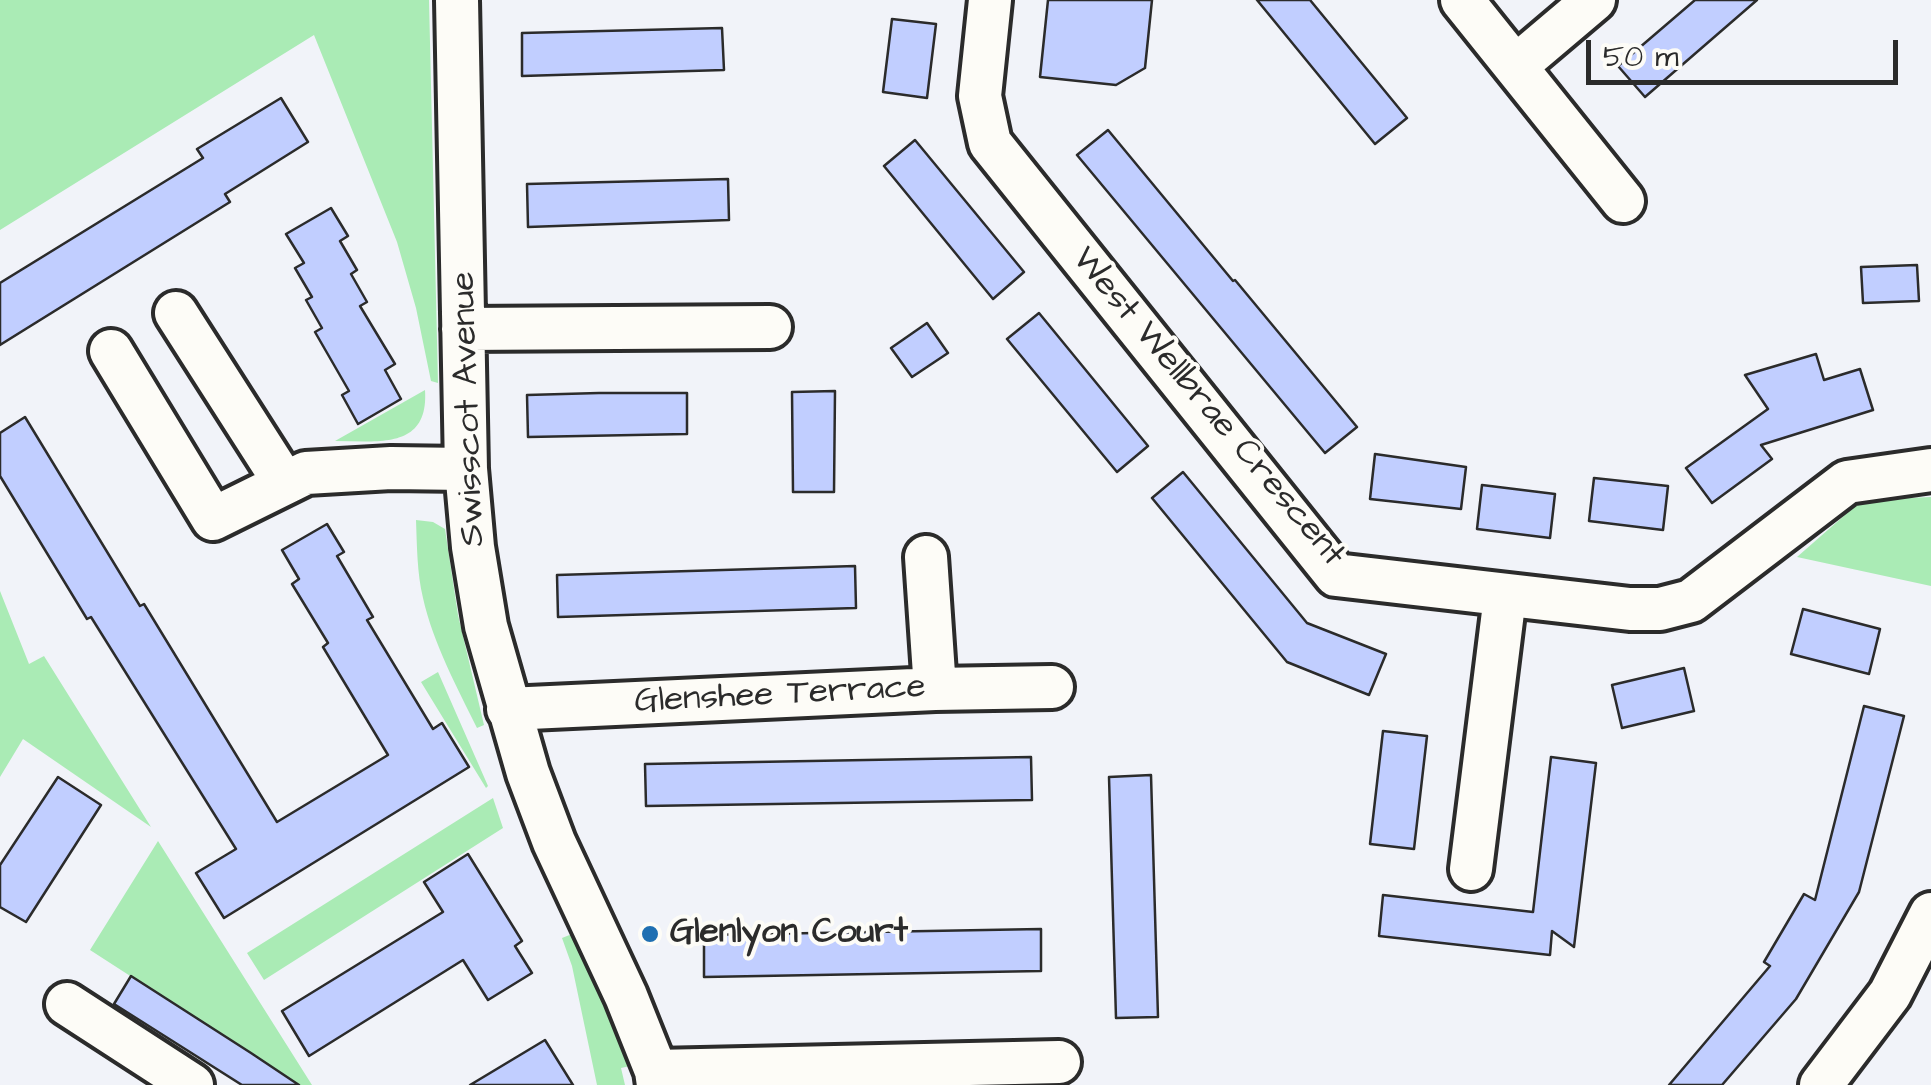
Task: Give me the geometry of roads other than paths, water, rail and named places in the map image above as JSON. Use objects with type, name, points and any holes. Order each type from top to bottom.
[{"type":"street","name":"Swisscot Avenue","points":[[457,0],[466,469],[473,548],[486,626],[528,773],[554,842],[590,916],[657,1078]]},
{"type":"street","name":"West Wellbrae Crescent","points":[[990,0],[980,96],[990,143],[1336,575],[1505,596],[1660,609],[1690,601],[1847,482],[1931,470]]},
{"type":"street","points":[[1462,0],[1623,201]]},
{"type":"street","points":[[1516,66],[1594,0]]},
{"type":"street","points":[[176,313],[284,482]]},
{"type":"street","points":[[463,329],[770,327]]},
{"type":"street","points":[[111,351],[213,519],[306,473],[466,469]]},
{"type":"street","points":[[926,557],[935,688]]},
{"type":"street","points":[[1471,870],[1505,596]]},
{"type":"street","name":"Glenshee Terrace","points":[[508,709],[935,688],[1052,687]]},
{"type":"street","points":[[1821,1085],[1890,994],[1931,914]]},
{"type":"street","points":[[68,1004],[192,1085]]},
{"type":"street","points":[[657,1078],[1059,1062]]},
{"type":"place","name":"Glenlyon Court","points":[[650,934]]}]
